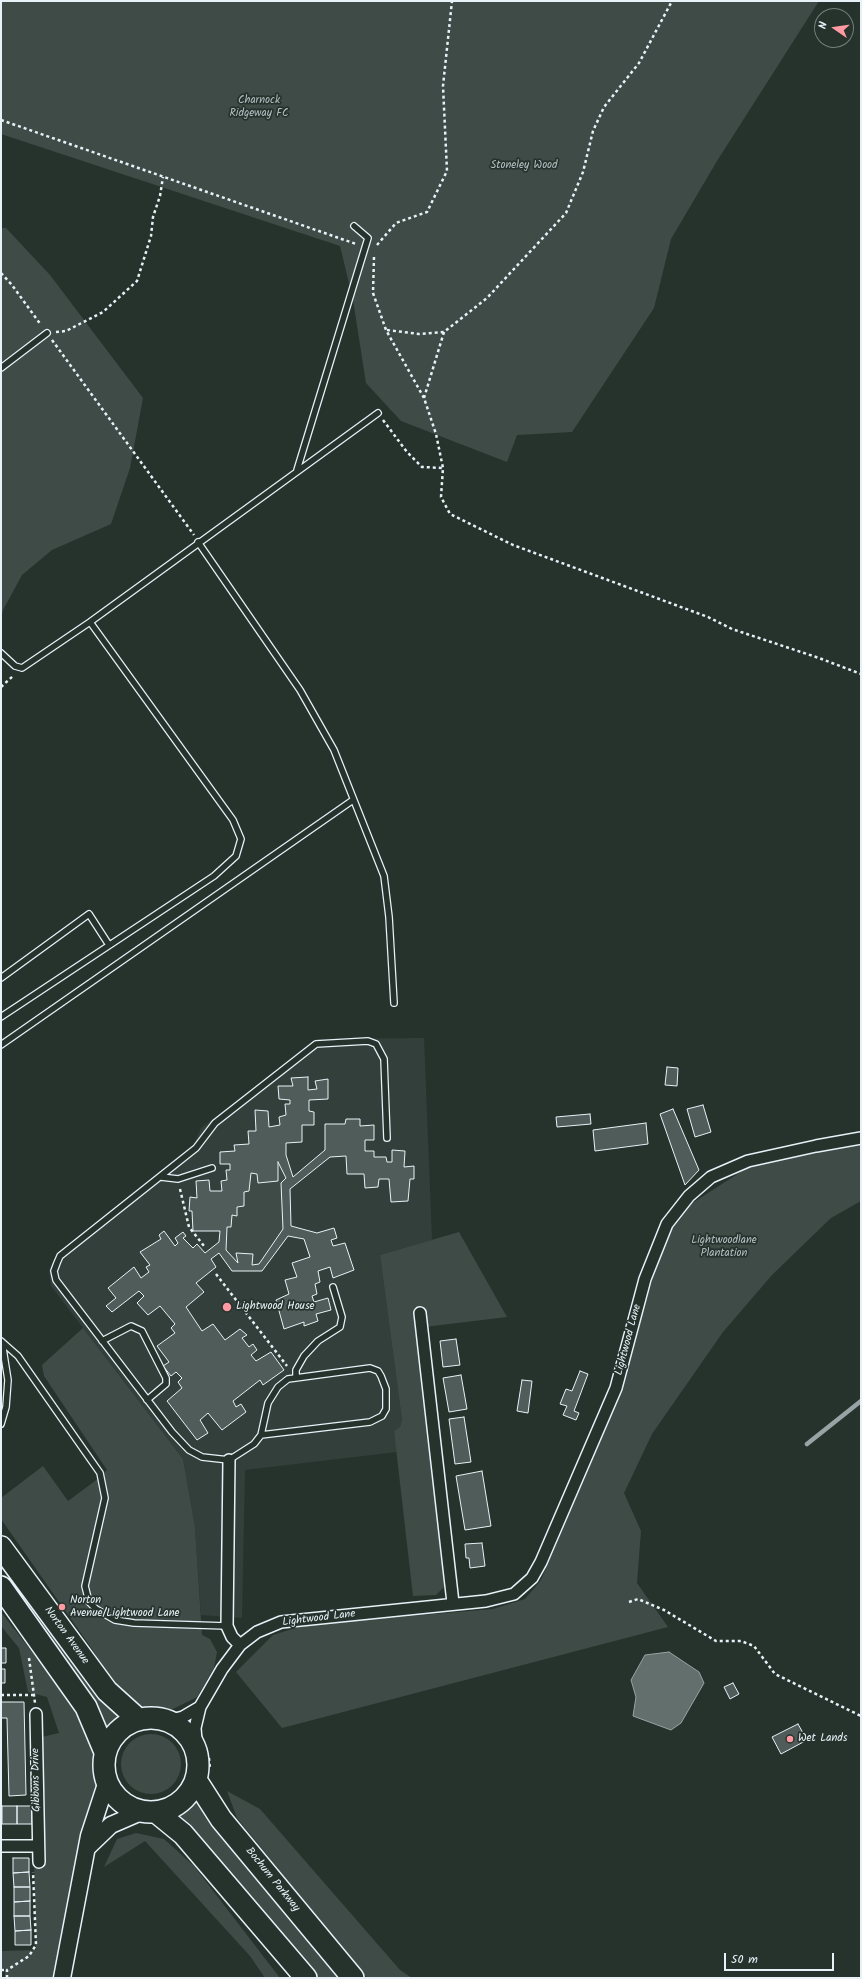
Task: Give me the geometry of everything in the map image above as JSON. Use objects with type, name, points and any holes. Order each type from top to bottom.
[{"type":"highway","name":"Norton Avenue","points":[[1,1547],[107,1691],[138,1719]]},
{"type":"highway","points":[[1,1587],[86,1707],[105,1752]]},
{"type":"highway","points":[[149,1812],[169,1809],[181,1802],[190,1792],[196,1780],[198,1766],[197,1753],[191,1739],[181,1728],[168,1720],[153,1718],[138,1719],[127,1724],[117,1732],[110,1741],[105,1752],[104,1767],[107,1781],[113,1794],[123,1803],[149,1812],[183,1834],[306,1978]]},
{"type":"highway","name":"Bochum Parkway","points":[[196,1780],[222,1819],[353,1978]]},
{"type":"street","name":"Lightwood Lane","points":[[197,1753],[195,1728],[200,1707],[222,1669],[240,1645],[257,1632],[281,1622],[453,1603],[486,1601],[514,1594],[532,1578],[541,1562],[616,1388],[645,1279],[667,1224],[689,1196],[711,1177],[748,1161],[861,1138]]},
{"type":"street","points":[[420,1313],[453,1603]]},
{"type":"street","points":[[229,1460],[227,1626],[232,1637],[240,1645]]},
{"type":"street","points":[[168,1720],[183,1716],[200,1707]]},
{"type":"street","name":"Gibbons Drive","points":[[36,1714],[35,1846],[39,1862]]},
{"type":"street","points":[[62,1978],[92,1824],[107,1781]]},
{"type":"street","points":[[87,1848],[111,1825],[149,1812]]},
{"type":"street","points":[[1,1846],[35,1846]]},
{"type":"lane","points":[[297,471],[368,238],[354,226]]},
{"type":"lane","points":[[1,368],[47,333]]},
{"type":"lane","points":[[1,653],[15,666],[22,668],[90,622],[198,542],[378,413]]},
{"type":"lane","points":[[198,542],[300,690],[334,750],[384,876],[389,918],[394,1003]]},
{"type":"lane","points":[[1,1017],[214,876],[236,856],[240,839],[233,820],[90,622]]},
{"type":"lane","points":[[1,1046],[353,800]]},
{"type":"lane","points":[[1,978],[89,914],[109,945]]},
{"type":"lane","points":[[261,1435],[370,1422],[382,1416],[386,1409],[386,1388],[378,1371],[370,1368],[288,1379],[278,1387],[268,1404],[261,1435],[254,1444],[229,1460],[202,1457],[189,1450],[147,1400],[56,1280],[54,1271],[57,1263],[60,1256],[196,1148],[215,1123],[316,1044],[368,1041],[376,1044],[384,1059],[387,1138]]},
{"type":"lane","points":[[161,1177],[178,1178],[212,1168]]},
{"type":"lane","points":[[296,1378],[296,1370],[304,1356],[318,1341],[340,1327],[342,1317],[333,1287]]},
{"type":"lane","points":[[102,1341],[131,1326],[142,1331],[166,1378],[166,1384],[147,1400]]},
{"type":"lane","points":[[1,1342],[8,1380],[6,1407],[1,1424]]},
{"type":"lane","points":[[1,1342],[18,1356],[100,1473],[105,1498],[85,1586],[89,1602],[96,1609],[115,1620],[134,1623],[227,1626]]},
{"type":"path","points":[[452,1],[443,86],[447,171],[427,212],[396,223],[374,249],[373,293],[386,330],[424,398],[436,434],[443,468],[441,497],[450,514],[513,545],[708,617],[732,629],[819,658],[861,674]]},
{"type":"path","points":[[386,330],[419,334],[444,332],[487,298],[566,213],[583,172],[593,131],[604,107],[639,63],[672,1]]},
{"type":"path","points":[[1,120],[365,247]]},
{"type":"path","points":[[47,333],[66,330],[103,312],[137,281],[151,236],[153,217],[160,196],[163,176]]},
{"type":"path","points":[[1,273],[12,285],[198,542]]},
{"type":"path","points":[[424,398],[444,332]]},
{"type":"path","points":[[378,413],[407,452],[422,467],[443,468]]},
{"type":"path","points":[[1,687],[22,668]]},
{"type":"path","points":[[178,1178],[189,1227],[204,1246]]},
{"type":"path","points":[[216,1274],[296,1378]]},
{"type":"path","points":[[629,1602],[638,1599],[664,1610],[716,1641],[740,1640],[754,1646],[775,1674],[861,1716]]},
{"type":"path","points":[[33,1633],[25,1638],[32,1669],[36,1714]]},
{"type":"path","points":[[1,1695],[35,1695]]},
{"type":"path","points":[[1,1970],[7,1970],[29,1956],[36,1945],[35,1846]]},
{"type":"path","points":[[7,1970],[7,1978]]},
{"type":"shaded area","name":"Lightwood House","points":[[424,1038],[432,1240],[380,1255],[402,1420],[400,1427],[394,1432],[397,1452],[245,1470],[242,1618],[201,1615],[195,1527],[183,1459],[51,1286],[49,1270],[56,1256],[193,1147],[201,1128],[317,1039]]},
{"type":"shaded area","points":[[669,1652],[699,1672],[704,1683],[681,1723],[671,1730],[633,1716],[636,1697],[631,1680],[645,1655]]},
{"type":"green space","name":"Stoneley Wood","points":[[1,1],[819,1],[717,161],[671,239],[654,308],[572,432],[517,435],[507,462],[401,421],[366,383],[353,300],[340,246],[1,134]]},
{"type":"green space","points":[[1,228],[6,228],[50,275],[143,398],[130,468],[111,524],[52,550],[22,575],[3,610],[1,619]]},
{"type":"green space","name":"Lightwoodlane Plantation","points":[[861,1144],[861,1201],[831,1218],[772,1275],[723,1332],[652,1434],[624,1493],[641,1531],[637,1583],[668,1627],[282,1728],[236,1672],[273,1635],[305,1625],[493,1609],[525,1599],[541,1580],[617,1401],[662,1246],[683,1209],[750,1166]]},
{"type":"green space","points":[[278,1162],[286,1178],[281,1183],[283,1229],[259,1264],[252,1265],[252,1254],[237,1253],[238,1263],[226,1250],[227,1227],[231,1227],[232,1215],[237,1216],[237,1207],[244,1206],[244,1192],[249,1191],[251,1173],[257,1174],[258,1183],[278,1181]]},
{"type":"green space","points":[[459,1232],[507,1317],[424,1327],[446,1585],[436,1595],[413,1596],[394,1431],[400,1427],[402,1420],[380,1255]]},
{"type":"green space","points":[[83,1328],[183,1459],[195,1527],[202,1635],[210,1639],[217,1652],[214,1668],[197,1697],[171,1710],[147,1709],[125,1699],[110,1682],[92,1649],[1,1519],[1,1498],[43,1466],[68,1501],[107,1470],[44,1376],[42,1365]]},
{"type":"green space","points":[[33,1599],[123,1719],[109,1730],[89,1692],[25,1604]]},
{"type":"green space","points":[[1,1612],[68,1698],[95,1744],[97,1779],[82,1835],[54,1978],[5,1978],[5,1969],[1,1968],[1,1951],[36,1950],[34,1855],[43,1855],[42,1737],[59,1733],[47,1697],[28,1692],[19,1648],[1,1626]]},
{"type":"green space","points":[[145,1734],[157,1734],[168,1739],[176,1747],[181,1758],[179,1776],[168,1789],[157,1794],[145,1794],[134,1789],[126,1781],[121,1770],[121,1758],[126,1747],[134,1739]]},
{"type":"green space","points":[[227,1791],[260,1809],[400,1970],[412,1978],[367,1978],[237,1818]]},
{"type":"green space","points":[[197,1796],[341,1978],[316,1978],[187,1823],[177,1813],[183,1811]]},
{"type":"green space","points":[[136,1833],[164,1839],[194,1866],[280,1978],[265,1978],[250,1956],[145,1841],[104,1867],[117,1839]]},
{"type":"building","points":[[667,1067],[678,1068],[677,1086],[665,1085]]},
{"type":"building","points":[[308,1077],[308,1090],[317,1089],[315,1081],[328,1079],[328,1099],[309,1100],[309,1111],[314,1112],[314,1125],[302,1125],[302,1142],[286,1143],[286,1155],[293,1177],[325,1150],[325,1124],[345,1124],[346,1119],[360,1119],[360,1126],[374,1125],[374,1140],[365,1140],[365,1151],[374,1151],[374,1157],[386,1157],[387,1162],[392,1162],[392,1150],[405,1151],[404,1167],[414,1166],[414,1179],[410,1179],[408,1201],[391,1202],[389,1179],[379,1179],[378,1187],[365,1188],[364,1174],[347,1174],[346,1156],[330,1157],[290,1189],[291,1226],[317,1233],[334,1228],[337,1238],[331,1240],[333,1246],[345,1243],[354,1270],[333,1278],[330,1267],[318,1271],[320,1282],[315,1284],[317,1294],[312,1296],[314,1302],[328,1298],[331,1310],[316,1314],[318,1321],[304,1326],[304,1322],[284,1329],[276,1300],[289,1294],[285,1280],[297,1277],[292,1263],[310,1257],[304,1239],[288,1236],[262,1271],[232,1271],[219,1253],[211,1259],[216,1267],[196,1283],[204,1292],[186,1307],[202,1331],[213,1324],[225,1340],[240,1329],[247,1335],[242,1338],[249,1347],[253,1344],[257,1350],[251,1355],[256,1361],[271,1352],[284,1370],[263,1385],[260,1380],[233,1401],[236,1407],[241,1404],[246,1412],[222,1430],[208,1413],[200,1420],[208,1433],[197,1440],[167,1401],[182,1388],[178,1382],[182,1378],[176,1372],[171,1376],[163,1366],[169,1362],[157,1346],[175,1333],[171,1328],[175,1324],[160,1306],[148,1315],[137,1303],[144,1296],[139,1291],[112,1312],[106,1306],[116,1298],[108,1288],[134,1267],[141,1278],[149,1272],[146,1267],[150,1265],[140,1252],[161,1239],[159,1235],[164,1231],[175,1246],[178,1243],[175,1238],[183,1232],[186,1236],[183,1238],[193,1248],[197,1244],[205,1253],[219,1242],[220,1231],[193,1231],[192,1211],[189,1211],[190,1197],[197,1198],[196,1181],[209,1180],[210,1191],[222,1191],[221,1181],[227,1180],[226,1170],[230,1170],[230,1164],[220,1164],[220,1152],[235,1151],[234,1145],[249,1144],[248,1131],[256,1131],[255,1110],[268,1111],[269,1127],[280,1125],[279,1117],[286,1115],[285,1104],[290,1104],[290,1100],[279,1099],[278,1086],[293,1086],[291,1078]],"holes":[[[278,1162],[286,1178],[281,1183],[283,1229],[259,1264],[252,1265],[253,1254],[236,1253],[238,1263],[226,1250],[227,1227],[231,1227],[232,1215],[237,1216],[237,1207],[244,1206],[244,1192],[249,1191],[251,1173],[257,1174],[258,1183],[278,1181]]]},
{"type":"building","points":[[703,1105],[711,1132],[695,1137],[687,1109]]},
{"type":"building","points":[[673,1109],[699,1170],[685,1185],[660,1114]]},
{"type":"building","points":[[590,1114],[591,1124],[557,1127],[556,1117]]},
{"type":"building","points":[[646,1123],[648,1144],[595,1151],[593,1130]]},
{"type":"building","points":[[456,1339],[460,1365],[443,1367],[440,1341]]},
{"type":"building","points":[[580,1371],[588,1374],[574,1411],[579,1413],[576,1420],[563,1415],[567,1406],[560,1404],[566,1389],[572,1391]]},
{"type":"building","points":[[461,1375],[467,1409],[449,1412],[443,1378]]},
{"type":"building","points":[[522,1380],[532,1381],[528,1413],[517,1411]]},
{"type":"building","points":[[464,1417],[471,1462],[455,1464],[449,1419]]},
{"type":"building","points":[[482,1471],[491,1526],[465,1530],[456,1476]]},
{"type":"building","points":[[482,1543],[485,1566],[470,1568],[469,1558],[466,1558],[465,1544]]},
{"type":"building","points":[[1,1648],[6,1648],[6,1663],[1,1663]]},
{"type":"building","points":[[1,1669],[5,1669],[5,1683],[1,1683]]},
{"type":"building","points":[[733,1683],[739,1694],[730,1699],[724,1687]]},
{"type":"building","points":[[1,1702],[24,1702],[26,1795],[9,1796],[7,1718],[1,1718]]},
{"type":"building","name":"Wet Lands","points":[[798,1724],[807,1740],[781,1754],[772,1737]]},
{"type":"building","points":[[2,1806],[17,1806],[17,1824],[2,1824]]},
{"type":"building","points":[[17,1806],[32,1806],[32,1824],[17,1824]]},
{"type":"building","points":[[13,1858],[29,1858],[29,1872],[13,1873]]},
{"type":"building","points":[[29,1872],[30,1887],[14,1887],[13,1873]]},
{"type":"building","points":[[14,1887],[30,1887],[30,1901],[14,1902]]},
{"type":"building","points":[[30,1901],[30,1916],[14,1916],[14,1902]]},
{"type":"building","points":[[14,1916],[30,1916],[31,1930],[15,1931]]},
{"type":"building","points":[[31,1930],[31,1945],[15,1945],[15,1931]]},
{"type":"waterway","points":[[807,1444],[861,1401]]},
{"type":"place","name":"Lightwood House","points":[[227,1307]]},
{"type":"place","name":"Norton Avenue/Lightwood Lane","points":[[62,1607]]},
{"type":"place","name":"Wet Lands","points":[[790,1739]]},
{"type":"park label","name":"Charnock Ridgeway FC","points":[[259,107]]}]
